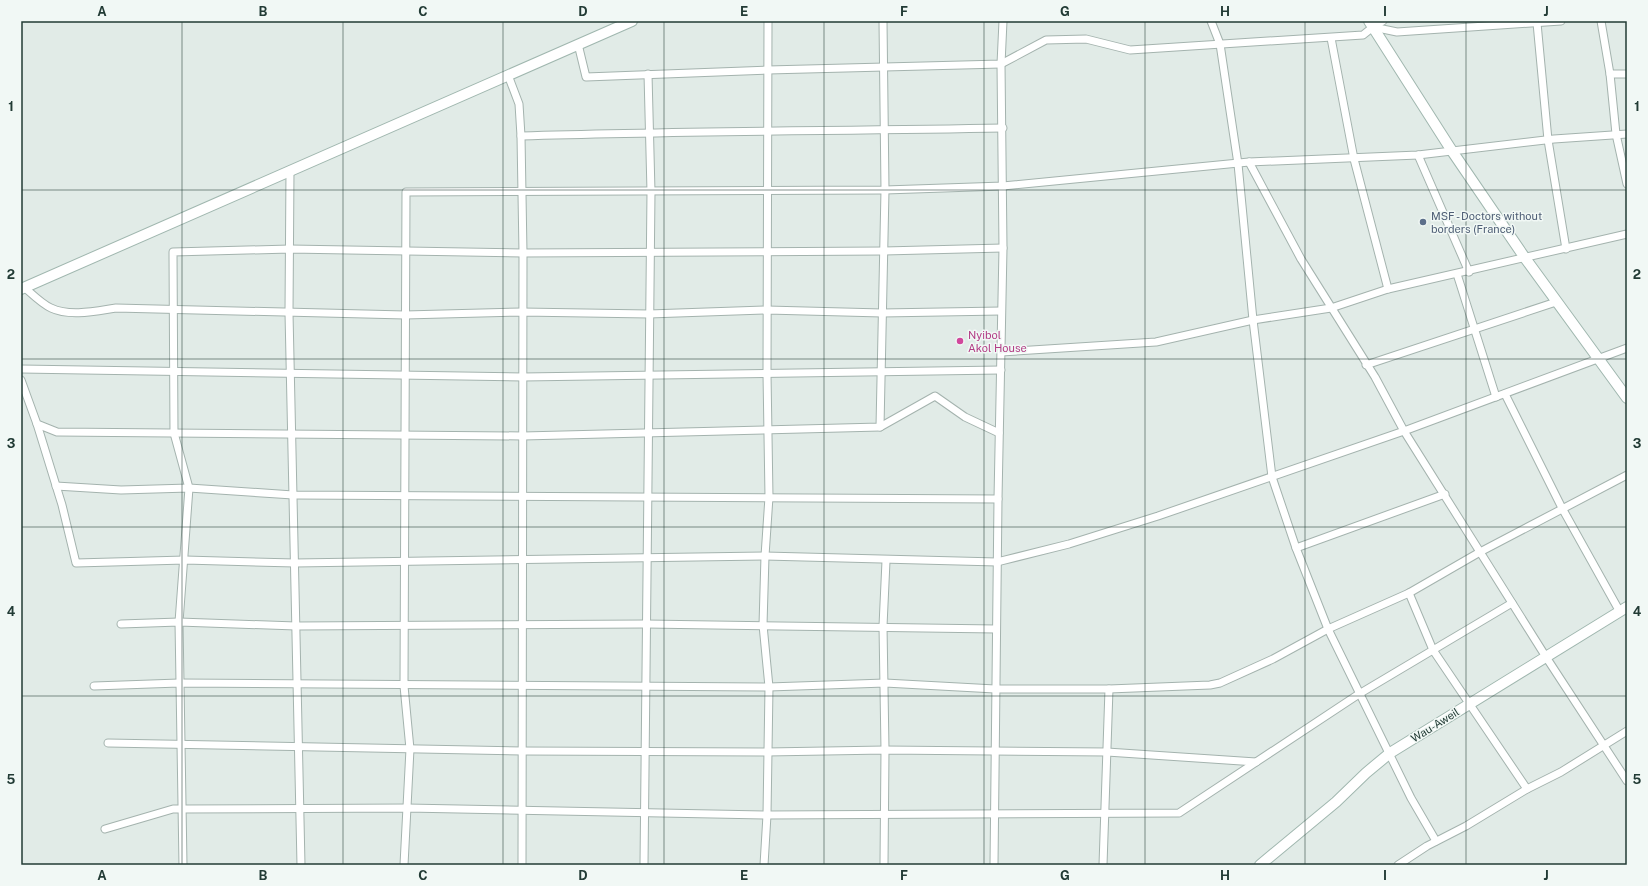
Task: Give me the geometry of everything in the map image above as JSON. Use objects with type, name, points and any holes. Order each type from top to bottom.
[{"type":"street","points":[[23,288],[632,21]]},
{"type":"street","points":[[764,865],[767,815],[769,687],[763,625],[765,556],[769,497],[767,374],[768,21]]},
{"type":"street","points":[[880,427],[885,190],[883,21]]},
{"type":"street","points":[[994,865],[995,689],[999,434],[1002,352],[1003,128],[1001,64],[1003,21]]},
{"type":"street","points":[[1211,21],[1220,44],[1238,164],[1253,320],[1272,477],[1296,548],[1328,629],[1359,694],[1390,753],[1417,811],[1436,841]]},
{"type":"street","points":[[578,44],[586,77],[768,70],[1001,64],[1046,40],[1086,39],[1130,50],[1363,35],[1371,24],[1383,21]]},
{"type":"street","points":[[1371,24],[1397,32],[1561,21]]},
{"type":"street","points":[[1601,21],[1610,74],[1616,134],[1627,184]]},
{"type":"street","points":[[1536,23],[1548,140],[1566,249]]},
{"type":"street","points":[[1371,24],[1452,151],[1525,258],[1627,398]]},
{"type":"street","points":[[1331,38],[1354,159],[1388,289]]},
{"type":"street","points":[[644,865],[651,192],[651,132],[648,74]]},
{"type":"street","points":[[1610,74],[1627,74]]},
{"type":"street","points":[[508,75],[519,104],[522,192],[522,865]]},
{"type":"street","points":[[521,136],[651,132],[767,132],[1003,128]]},
{"type":"street","points":[[404,865],[410,749],[404,686],[406,192],[885,190],[1003,186],[1249,162],[1354,159],[1418,155],[1548,140],[1627,134]]},
{"type":"street","points":[[1418,155],[1469,272]]},
{"type":"street","points":[[1249,162],[1301,259],[1366,365],[1375,377],[1404,431],[1546,657],[1627,781]]},
{"type":"street","points":[[290,170],[289,313],[293,433],[301,865]]},
{"type":"street","points":[[1002,352],[1156,342],[1253,320],[1331,308],[1388,289],[1469,272],[1627,234]]},
{"type":"street","points":[[183,865],[179,622],[190,488],[174,433],[173,252],[290,249],[523,253],[767,252],[1003,248]]},
{"type":"street","points":[[1457,274],[1496,397]]},
{"type":"street","points":[[23,288],[51,308],[65,312],[92,312],[116,308],[405,315],[522,312],[650,314],[767,310],[882,314],[1001,311]]},
{"type":"street","points":[[1366,365],[1556,302]]},
{"type":"street","points":[[21,380],[37,424],[56,486],[76,563],[185,560],[295,563],[765,556],[997,562],[1069,544],[1158,516],[1404,431],[1627,348]]},
{"type":"street","points":[[21,369],[523,377],[1001,370]]},
{"type":"street","points":[[1505,394],[1562,508],[1624,610]]},
{"type":"street","points":[[37,424],[57,432],[523,436],[880,427],[935,396],[965,417],[999,434]]},
{"type":"street","points":[[94,686],[179,683],[404,686],[769,687],[884,683],[995,689],[1109,689],[1200,686],[1220,683],[1273,659],[1328,629],[1408,593],[1480,552],[1627,475]]},
{"type":"street","points":[[56,486],[121,490],[190,488],[293,495],[998,499]]},
{"type":"street","points":[[1296,548],[1445,494]]},
{"type":"street","points":[[884,865],[885,750],[883,626],[886,560]]},
{"type":"street","points":[[1408,593],[1433,650],[1527,789]]},
{"type":"street","points":[[106,829],[173,809],[300,807],[767,815],[1179,813],[1359,694],[1512,602]]},
{"type":"street","name":"Wau-Aweil","points":[[1260,865],[1336,802],[1366,773],[1390,753],[1624,610]]},
{"type":"street","points":[[121,624],[179,622],[296,626],[522,623],[883,626],[996,629]]},
{"type":"street","points":[[1103,865],[1109,689]]},
{"type":"street","points":[[1398,865],[1436,841],[1527,789],[1561,772],[1627,731]]},
{"type":"street","points":[[108,743],[522,752],[767,752],[885,750],[1107,752],[1256,762]]},
{"type":"place","name":"MSF - Doctors without borders (France)","points":[[1423,222]]},
{"type":"place","name":"Nyibol Akol House","points":[[960,341]]}]
